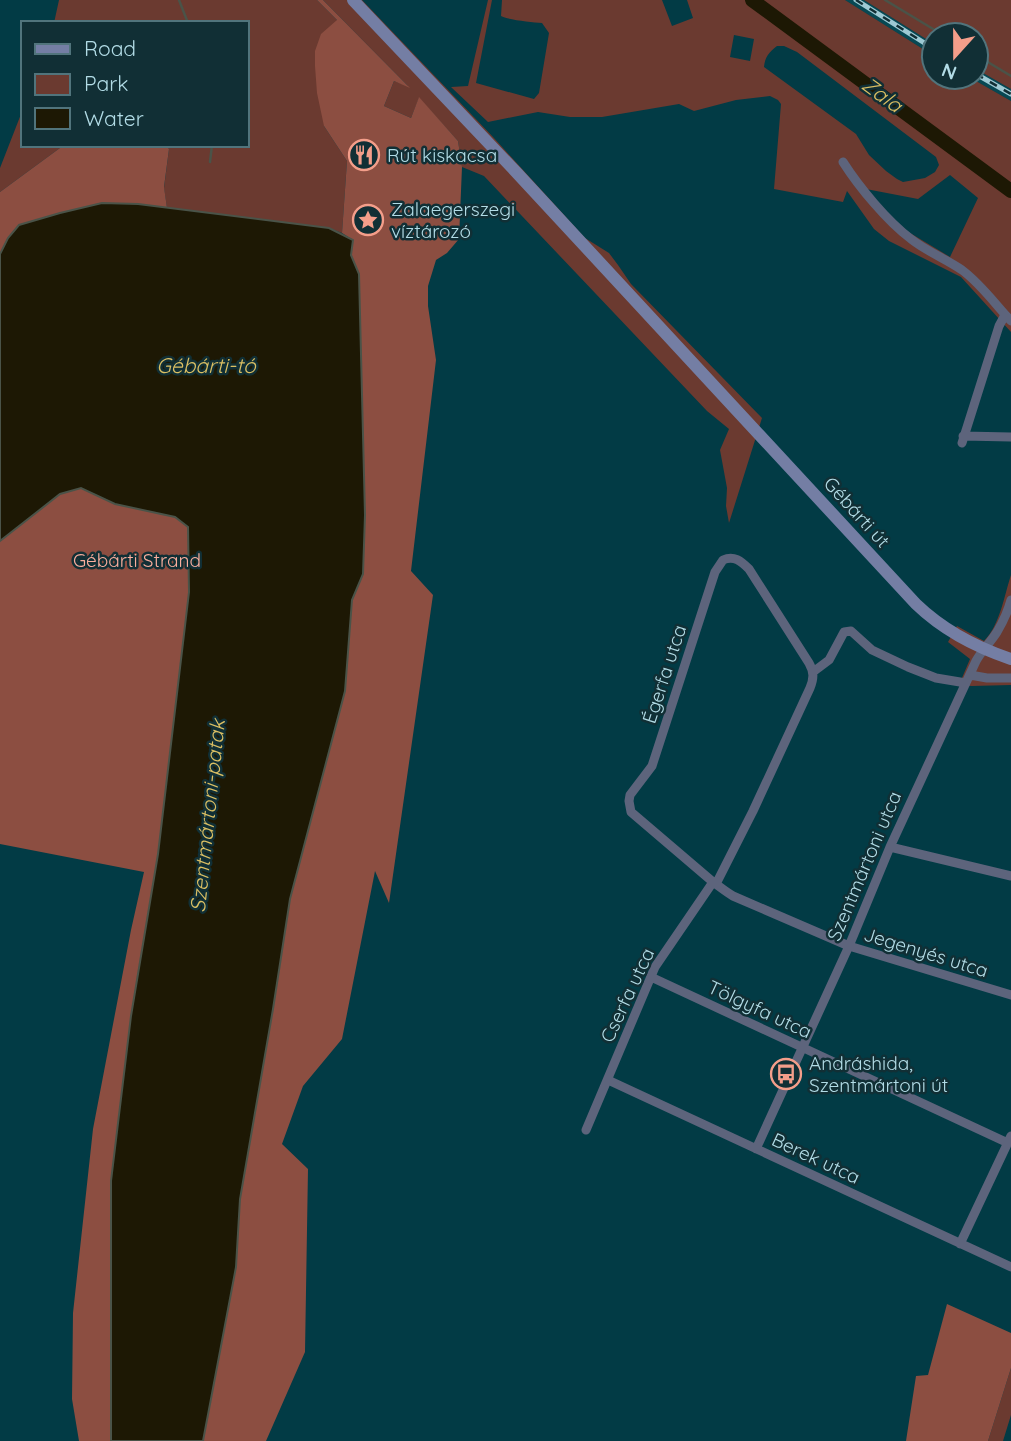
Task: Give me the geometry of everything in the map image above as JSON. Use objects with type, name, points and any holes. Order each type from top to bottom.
[{"type":"main road","name":"Gébárti út","points":[[353,0],[508,162],[916,604],[946,628],[982,649],[1011,659]]},
{"type":"street","points":[[843,162],[899,229],[914,242],[972,279],[1008,318],[999,326],[962,440],[1011,437]]},
{"type":"street","name":"Égerfa utca","points":[[629,801],[632,792],[652,766],[720,563],[729,558],[740,561],[748,569],[813,672]]},
{"type":"street","name":"Szentmártoni utca","points":[[756,1149],[968,679],[982,649],[1002,623],[1011,600]]},
{"type":"street","name":"Cserfa utca","points":[[586,1130],[650,977],[659,960],[715,883],[742,834],[810,688],[813,672],[829,660],[844,632],[848,630],[877,653],[936,678],[968,679]]},
{"type":"street","points":[[968,679],[1011,678]]},
{"type":"street","name":"Jegenyés utca","points":[[629,801],[634,816],[733,896],[849,946],[1011,995]]},
{"type":"street","points":[[890,847],[1011,876]]},
{"type":"street","name":"Tölgyfa utca","points":[[650,977],[1009,1139]]},
{"type":"street","name":"Berek utca","points":[[608,1080],[1011,1267]]},
{"type":"street","points":[[960,1244],[1009,1139]]},
{"type":"shaded area","points":[[845,0],[864,0],[920,35],[920,47]]},
{"type":"shaded area","points":[[990,77],[1011,89],[1011,101],[990,89]]},
{"type":"green space","points":[[59,0],[317,0],[337,20],[324,126],[347,161],[342,233],[329,228],[167,208],[164,188],[168,147],[248,147],[248,21],[54,21]]},
{"type":"green space","points":[[317,0],[323,0],[410,88],[394,81],[384,106],[411,118],[419,97],[458,141],[462,167],[459,239],[447,253],[436,260],[428,286],[428,306],[436,360],[411,571],[433,595],[389,903],[375,871],[342,1039],[303,1086],[282,1144],[308,1169],[305,1352],[266,1441],[203,1441],[236,1267],[240,1199],[290,899],[345,692],[352,600],[363,574],[365,515],[359,274],[351,255],[353,240],[342,233],[347,161],[324,126],[317,93],[315,51],[321,34],[337,20]]},
{"type":"green space","points":[[323,0],[362,0],[585,238],[609,253],[631,284],[762,418],[729,523],[727,488],[720,450],[729,429],[707,411],[484,176],[462,167],[458,141],[419,98],[411,118],[384,106],[394,81],[408,86]]},
{"type":"green space","points":[[488,0],[492,0],[476,83],[534,99],[539,93],[549,33],[542,23],[501,16],[502,0],[662,0],[672,26],[693,18],[687,0],[845,0],[920,47],[920,91],[990,89],[1011,101],[1011,332],[961,277],[889,241],[874,229],[847,191],[843,202],[774,189],[781,104],[770,96],[736,100],[694,111],[679,104],[602,117],[570,117],[538,112],[488,122],[451,87],[468,86]],"holes":[[[734,35],[754,39],[750,61],[730,57]],[[777,46],[797,52],[936,157],[939,165],[935,172],[925,178],[903,182],[886,171],[869,155],[856,134],[764,67],[766,58]],[[950,175],[978,198],[950,257],[900,227],[866,189],[918,199]]]},
{"type":"green space","points":[[864,0],[1011,0],[1011,89],[990,77],[990,21],[920,21],[920,35]]},
{"type":"green space","points":[[21,114],[21,147],[61,147],[0,192],[0,168]]},
{"type":"green space","points":[[61,147],[169,149],[164,187],[167,208],[102,203],[60,213],[19,225],[0,254],[0,192]]},
{"type":"green space","name":"Gébárti Strand","points":[[81,488],[115,504],[176,517],[188,527],[189,592],[158,854],[131,1016],[111,1181],[111,1441],[79,1441],[72,1399],[73,1313],[93,1129],[144,872],[0,844],[0,541],[60,494]]},
{"type":"green space","points":[[1011,575],[1011,685],[959,685],[970,659],[948,642],[957,626],[984,641],[998,619]]},
{"type":"green space","points":[[947,1304],[1011,1333],[1011,1368],[988,1441],[906,1441],[916,1376],[928,1375]]},
{"type":"green space","points":[[1011,1368],[1011,1415],[1003,1441],[988,1441]]},
{"type":"water","name":"Gébárti-tó","points":[[102,203],[138,204],[329,228],[353,240],[351,255],[359,274],[365,515],[363,574],[352,600],[345,691],[290,899],[240,1199],[236,1267],[203,1441],[111,1441],[111,1181],[131,1016],[158,854],[189,592],[188,527],[175,517],[115,504],[81,488],[60,494],[0,541],[0,254],[19,225]]},
{"type":"waterway","name":"Szentmártoni-patak","points":[[179,0],[187,21]]},
{"type":"waterway","name":"Zala","points":[[752,0],[1011,191]]},
{"type":"waterway","points":[[885,0],[920,21]]},
{"type":"waterway","points":[[990,63],[1011,76]]},
{"type":"waterway","name":"Szentmártoni-patak","points":[[210,162],[212,147]]},
{"type":"railway","points":[[856,0],[920,40]]},
{"type":"railway","points":[[990,82],[1011,94]]},
{"type":"place","name":"Rút kiskacsa","points":[[364,155]]},
{"type":"place","name":"Zalaegerszegi víztározó","points":[[368,220]]},
{"type":"place","name":"Andráshida, Szentmártoni út","points":[[786,1074]]}]
